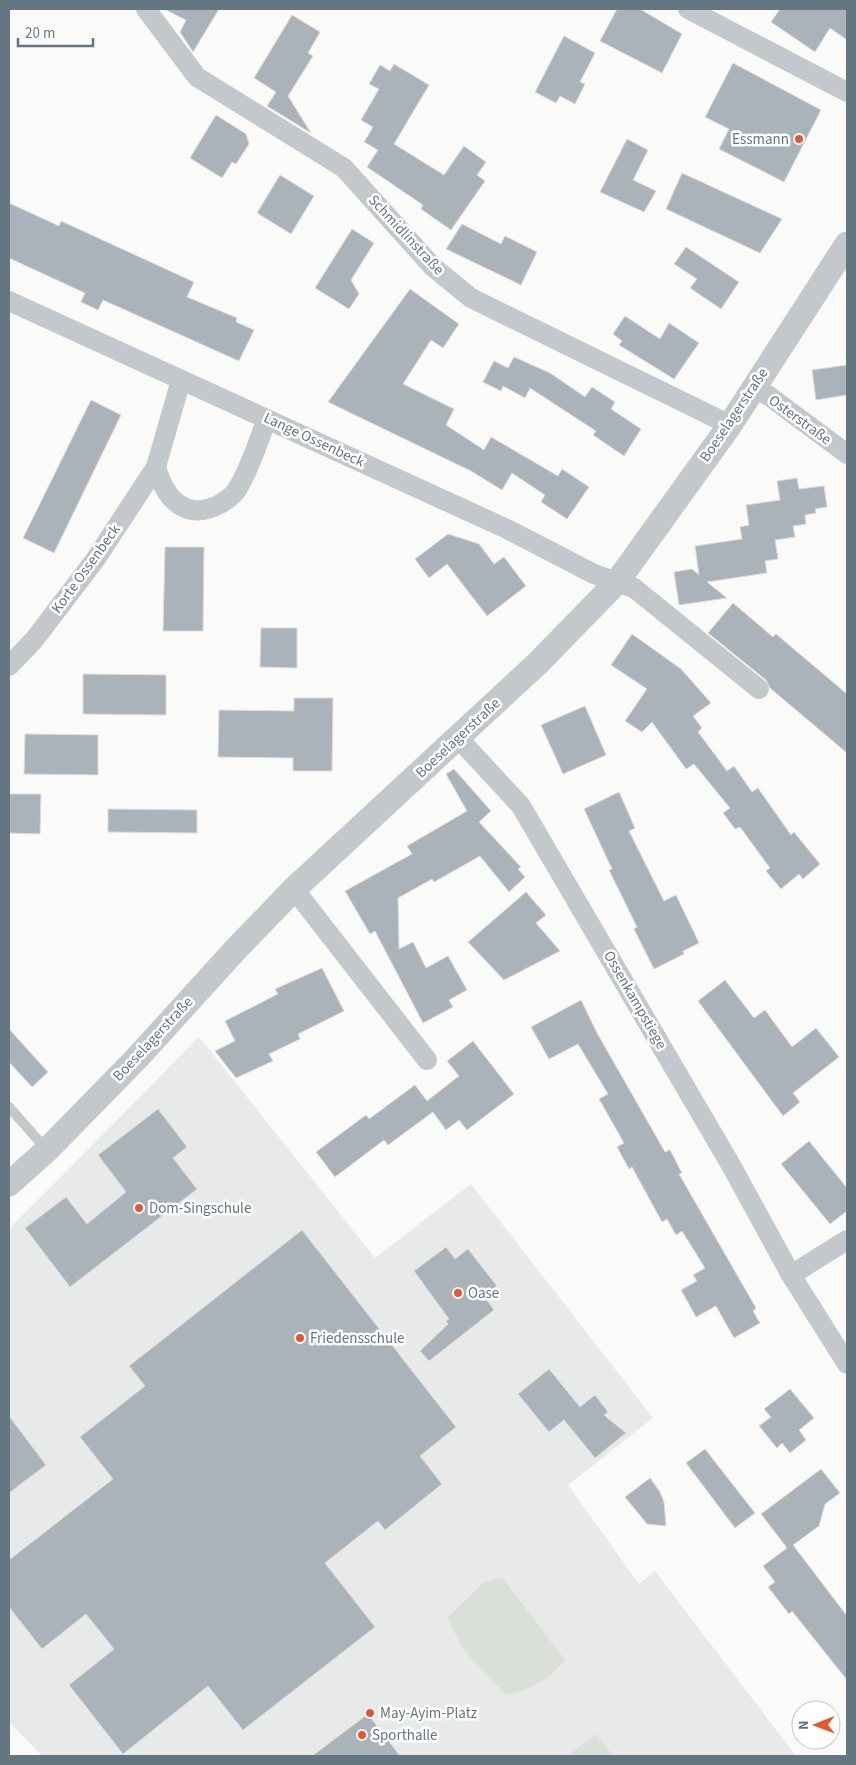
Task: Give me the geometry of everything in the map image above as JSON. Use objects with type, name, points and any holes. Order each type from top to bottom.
[{"type":"street","name":"Schmidlinstraße","points":[[146,9],[197,77],[344,168],[433,267],[471,298],[730,425]]},
{"type":"street","points":[[688,9],[847,92]]},
{"type":"street","name":"Boeselagerstraße","points":[[9,1184],[47,1150],[137,1058],[237,948],[294,889],[538,664],[617,582],[730,425],[847,244]]},
{"type":"street","name":"Lange Ossenbeck","points":[[9,301],[507,529],[594,574],[617,582]]},
{"type":"street","name":"Korte Ossenbeck","points":[[9,666],[34,640],[95,560],[156,467],[181,380]]},
{"type":"street","name":"Osterstraße","points":[[753,387],[847,454]]},
{"type":"street","points":[[156,467],[161,486],[182,507],[196,511],[212,508],[225,501],[239,488],[267,419]]},
{"type":"street","points":[[617,582],[634,588],[759,689]]},
{"type":"street","name":"Ossenkampstiege","points":[[459,738],[522,806],[732,1167],[791,1275],[847,1364]]},
{"type":"street","points":[[294,889],[427,1060]]},
{"type":"street","points":[[791,1275],[847,1240]]},
{"type":"lane","points":[[9,1107],[47,1150]]},
{"type":"shaded area","name":"Friedensschule","points":[[199,1037],[375,1258],[471,1184],[653,1418],[568,1485],[639,1584],[655,1571],[796,1756],[42,1756],[9,1722],[9,1229]]},
{"type":"shaded area","points":[[502,1577],[565,1660],[552,1674],[539,1683],[506,1695],[464,1650],[447,1618],[483,1583]]},
{"type":"shaded area","points":[[596,1734],[613,1756],[567,1756]]},
{"type":"building","points":[[164,9],[219,9],[193,52],[180,32],[186,20]]},
{"type":"building","points":[[617,9],[640,9],[682,34],[662,73],[600,41]]},
{"type":"building","points":[[780,9],[847,9],[847,40],[830,28],[815,52],[771,22]]},
{"type":"building","points":[[292,15],[320,32],[308,53],[313,56],[288,96],[311,133],[267,106],[276,92],[254,78]]},
{"type":"building","points":[[564,36],[595,53],[580,82],[585,84],[575,104],[560,96],[556,103],[535,92]]},
{"type":"building","points":[[733,63],[821,110],[784,182],[719,149],[729,129],[705,117]]},
{"type":"building","points":[[394,64],[429,85],[394,144],[444,175],[464,146],[486,162],[477,175],[485,181],[451,230],[421,209],[423,205],[367,167],[378,150],[364,142],[373,127],[361,120],[379,89],[369,84],[380,65],[390,71]]},
{"type":"building","points":[[216,115],[246,134],[249,144],[236,164],[232,162],[222,178],[190,158]]},
{"type":"building","points":[[627,139],[648,150],[633,180],[656,191],[644,212],[600,192]]},
{"type":"building","points":[[682,173],[782,219],[760,253],[666,209]]},
{"type":"building","points":[[280,175],[314,196],[291,234],[257,213]]},
{"type":"building","points":[[9,203],[59,226],[61,221],[194,282],[187,297],[237,318],[236,322],[254,330],[239,361],[103,300],[98,310],[81,302],[85,293],[9,258]]},
{"type":"building","points":[[462,224],[501,244],[505,236],[537,252],[521,285],[446,249]]},
{"type":"building","points":[[352,229],[374,243],[351,280],[359,294],[349,309],[315,288]]},
{"type":"building","points":[[686,247],[739,282],[721,309],[690,288],[697,279],[674,264]]},
{"type":"building","points":[[410,289],[459,324],[443,348],[431,340],[403,384],[454,409],[446,425],[484,450],[491,437],[558,476],[562,469],[589,487],[567,519],[541,502],[545,495],[512,473],[502,490],[471,471],[328,402]]},
{"type":"building","points":[[625,316],[660,339],[669,323],[699,343],[674,379],[619,345],[622,341],[613,334]]},
{"type":"building","points":[[514,357],[550,373],[585,397],[592,387],[615,402],[611,409],[641,429],[624,456],[593,435],[596,431],[530,388],[525,398],[503,386],[501,391],[483,382],[494,361],[508,368]]},
{"type":"building","points":[[847,365],[847,395],[816,400],[812,370]]},
{"type":"building","points":[[91,400],[121,415],[54,553],[23,538]]},
{"type":"building","points":[[797,478],[799,489],[824,486],[827,507],[815,509],[816,513],[805,515],[806,524],[793,526],[795,537],[775,540],[778,559],[765,561],[767,573],[707,582],[727,598],[679,605],[674,572],[692,569],[699,575],[695,546],[742,539],[740,527],[749,525],[746,505],[780,500],[777,481]]},
{"type":"building","points":[[448,534],[479,544],[494,564],[504,557],[526,586],[487,616],[447,564],[429,578],[415,559]]},
{"type":"building","points":[[165,547],[204,547],[203,631],[163,631]]},
{"type":"building","points":[[733,603],[773,637],[776,634],[847,694],[847,753],[770,688],[766,680],[708,633]]},
{"type":"building","points":[[261,628],[297,628],[297,668],[260,667]]},
{"type":"building","points":[[632,634],[681,669],[711,703],[693,716],[702,728],[698,732],[727,771],[734,766],[752,792],[758,788],[791,835],[794,832],[820,864],[803,879],[799,874],[781,889],[766,871],[770,868],[740,827],[735,829],[723,813],[730,808],[694,764],[686,769],[652,722],[642,732],[625,721],[647,689],[611,665]]},
{"type":"building","points":[[83,674],[166,675],[166,715],[83,714]]},
{"type":"building","points":[[294,698],[333,698],[332,771],[293,771],[293,758],[218,757],[219,710],[294,711]]},
{"type":"building","points":[[585,706],[606,755],[563,774],[541,725]]},
{"type":"building","points":[[25,734],[98,735],[98,775],[24,774]]},
{"type":"building","points":[[454,769],[491,811],[479,822],[521,867],[518,869],[525,877],[509,892],[480,856],[434,882],[432,879],[398,898],[399,949],[413,942],[426,968],[448,956],[467,990],[449,1000],[453,1007],[423,1023],[375,931],[370,934],[345,891],[412,854],[407,846],[467,811],[446,774]]},
{"type":"building","points":[[619,792],[635,828],[629,831],[664,901],[676,895],[699,943],[683,951],[684,954],[654,969],[634,929],[637,927],[609,870],[612,869],[584,809]]},
{"type":"building","points":[[9,794],[41,794],[40,834],[9,833]]},
{"type":"building","points":[[108,809],[197,810],[197,833],[108,832]]},
{"type":"building","points":[[526,892],[546,915],[536,923],[560,951],[504,980],[468,942]]},
{"type":"building","points":[[322,968],[344,1011],[298,1034],[300,1039],[269,1054],[273,1061],[236,1078],[215,1051],[235,1041],[225,1021],[278,994],[275,989]]},
{"type":"building","points":[[725,980],[754,1018],[765,1010],[792,1047],[816,1028],[839,1057],[793,1093],[800,1102],[783,1116],[698,1001]]},
{"type":"building","points":[[581,1000],[597,1033],[665,1152],[670,1150],[682,1173],[679,1174],[756,1308],[753,1311],[760,1323],[734,1338],[716,1306],[696,1317],[681,1290],[697,1281],[693,1275],[705,1268],[682,1231],[676,1235],[667,1219],[662,1222],[632,1167],[629,1169],[617,1147],[624,1143],[599,1099],[608,1094],[578,1044],[549,1059],[531,1027]]},
{"type":"building","points":[[9,1029],[48,1072],[32,1087],[9,1062]]},
{"type":"building","points":[[473,1041],[514,1094],[467,1130],[459,1120],[446,1130],[433,1112],[388,1145],[384,1140],[335,1177],[316,1152],[366,1115],[369,1119],[415,1085],[427,1101],[459,1076],[447,1061]]},
{"type":"building","points":[[158,1109],[187,1147],[173,1158],[197,1189],[70,1287],[25,1228],[66,1197],[87,1224],[126,1192],[98,1155]]},
{"type":"building","points":[[809,1141],[847,1188],[847,1211],[830,1224],[781,1164]]},
{"type":"building","points":[[302,1230],[456,1427],[420,1456],[442,1484],[385,1530],[378,1521],[325,1563],[375,1627],[243,1730],[208,1686],[123,1754],[69,1685],[114,1649],[86,1614],[42,1649],[9,1607],[9,1560],[113,1479],[80,1437],[145,1386],[129,1366]]},
{"type":"building","name":"Oase","points":[[446,1247],[455,1259],[468,1249],[497,1286],[484,1296],[494,1310],[429,1361],[420,1351],[448,1324],[446,1321],[449,1319],[414,1271]]},
{"type":"building","points":[[549,1369],[580,1407],[595,1395],[608,1412],[604,1415],[626,1433],[595,1458],[564,1420],[549,1432],[518,1394]]},
{"type":"building","points":[[790,1389],[814,1418],[799,1430],[806,1440],[790,1453],[782,1443],[777,1448],[759,1426],[771,1417],[764,1409]]},
{"type":"building","points":[[9,1416],[46,1465],[9,1493]]},
{"type":"building","points":[[705,1449],[755,1513],[735,1528],[686,1463]]},
{"type":"building","points":[[821,1469],[840,1493],[825,1504],[819,1526],[793,1545],[847,1616],[847,1680],[792,1611],[789,1614],[768,1587],[775,1582],[763,1566],[787,1548],[761,1514]]},
{"type":"building","points":[[650,1478],[660,1492],[664,1502],[666,1526],[647,1524],[625,1497]]},
{"type":"building","name":"Sporthalle","points":[[368,1714],[400,1756],[312,1756]]},
{"type":"place","name":"Essmann","points":[[799,139]]},
{"type":"place","name":"Dom-Singschule","points":[[139,1208]]},
{"type":"place","name":"Oase","points":[[458,1293]]},
{"type":"place","name":"Friedensschule","points":[[300,1338]]},
{"type":"place","name":"May-Ayim-Platz","points":[[370,1713]]},
{"type":"place","name":"Sporthalle","points":[[362,1735]]}]
